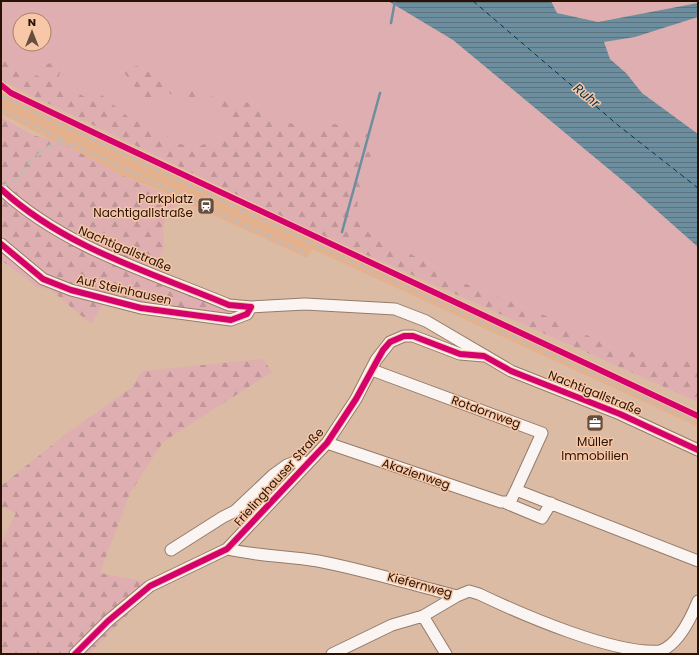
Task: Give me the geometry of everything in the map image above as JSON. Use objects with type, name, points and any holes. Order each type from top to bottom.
[{"type":"street","name":"Nachtigallstraße","points":[[1,189],[38,220],[87,248],[229,305],[251,307],[305,304],[395,309],[426,321],[511,371],[620,414],[698,450]]},
{"type":"street","name":"Auf Steinhausen","points":[[1,244],[43,279],[71,290],[141,308],[231,320],[247,314],[251,307]]},
{"type":"street","name":"Frielinghauser Straße","points":[[75,654],[108,620],[150,586],[227,549],[327,443],[347,413],[383,350],[390,342],[404,336],[413,336],[460,354],[484,356]]},
{"type":"street","name":"Rotdornweg","points":[[372,370],[542,433],[516,490]]},
{"type":"street","name":"Akazienweg","points":[[327,443],[479,496],[506,503],[542,518],[552,503]]},
{"type":"street","points":[[171,550],[235,511],[273,475],[287,465],[300,460],[307,464]]},
{"type":"street","points":[[506,503],[512,498],[516,490],[698,560]]},
{"type":"street","name":"Kiefernweg","points":[[227,549],[317,561],[365,571],[457,596],[469,591],[479,594],[592,646],[622,652],[651,654]]},
{"type":"street","points":[[332,654],[392,625],[423,616],[457,596]]},
{"type":"street","points":[[651,654],[661,651],[672,643],[680,634],[698,602]]},
{"type":"street","points":[[423,616],[446,654]]},
{"type":"shaded area","points":[[1,89],[303,234],[698,418],[698,427],[312,249],[307,258],[152,187],[123,176],[64,144],[1,179],[49,139],[1,114]]},
{"type":"green space","points":[[1,1],[388,1],[453,40],[628,185],[698,247],[698,360],[691,358],[654,363],[625,348],[619,352],[564,323],[456,280],[363,229],[356,214],[361,184],[371,156],[334,124],[312,129],[279,120],[256,103],[227,101],[173,85],[137,66],[122,70],[135,87],[136,99],[148,105],[157,95],[165,91],[186,102],[205,101],[223,108],[222,113],[238,128],[196,148],[172,142],[163,131],[145,120],[133,121],[97,91],[85,97],[57,81],[63,65],[40,68],[48,81],[7,63],[1,56]]},
{"type":"green space","points":[[551,1],[698,1],[698,3],[598,22],[557,13]]},
{"type":"green space","points":[[698,17],[698,134],[642,93],[626,73],[610,59],[604,42],[635,37]]},
{"type":"green space","points":[[1,56],[7,63],[47,80],[40,68],[54,61],[63,65],[57,81],[85,97],[97,91],[133,121],[145,120],[163,131],[172,142],[196,148],[238,128],[221,113],[222,108],[205,101],[186,102],[165,91],[157,95],[148,105],[136,99],[135,87],[122,70],[137,66],[173,85],[227,101],[256,103],[279,120],[312,129],[334,124],[345,126],[349,135],[367,133],[375,144],[361,184],[356,214],[363,229],[456,280],[564,323],[619,352],[625,348],[654,363],[691,358],[698,360],[698,402],[302,226],[4,82],[1,78]]},
{"type":"green space","points":[[1,117],[33,135],[64,144],[123,176],[182,201],[168,212],[163,228],[164,248],[152,272],[234,315],[179,312],[108,296],[91,324],[51,290],[37,287],[1,260]]},
{"type":"green space","points":[[263,359],[272,372],[163,442],[130,493],[100,573],[158,584],[89,654],[1,654],[1,542],[16,513],[1,506],[1,486],[66,434],[132,387],[142,371]]},
{"type":"water","name":"Ruhr","points":[[388,1],[551,1],[557,13],[598,22],[698,3],[698,17],[635,37],[604,42],[610,59],[626,73],[642,93],[698,134],[698,247],[628,185],[453,40]]},
{"type":"waterway","points":[[391,23],[395,1]]},
{"type":"waterway","points":[[342,232],[380,93]]},
{"type":"ferry route","points":[[473,1],[619,126],[698,188]]},
{"type":"railway","points":[[1,96],[698,423]]},
{"type":"railway","points":[[1,110],[66,141]]},
{"type":"railway","points":[[1,185],[6,185],[15,181],[31,161],[51,145],[59,143],[75,145],[305,253]]},
{"type":"cycle path","points":[[1,85],[11,93],[103,137],[698,416]]},
{"type":"cycle path","points":[[1,189],[26,210],[80,243],[109,257],[229,305],[251,307],[247,314],[231,320],[141,308],[71,290],[43,279],[1,244]]},
{"type":"cycle path","points":[[75,654],[108,621],[150,586],[227,549],[327,443],[356,399],[383,350],[390,342],[404,336],[413,336],[460,354],[484,356],[511,371],[620,414],[698,450]]},
{"type":"place","name":"Parkplatz Nachtigallstraße","points":[[206,206]]},
{"type":"place","name":"Müller Immobilien","points":[[595,423]]}]
